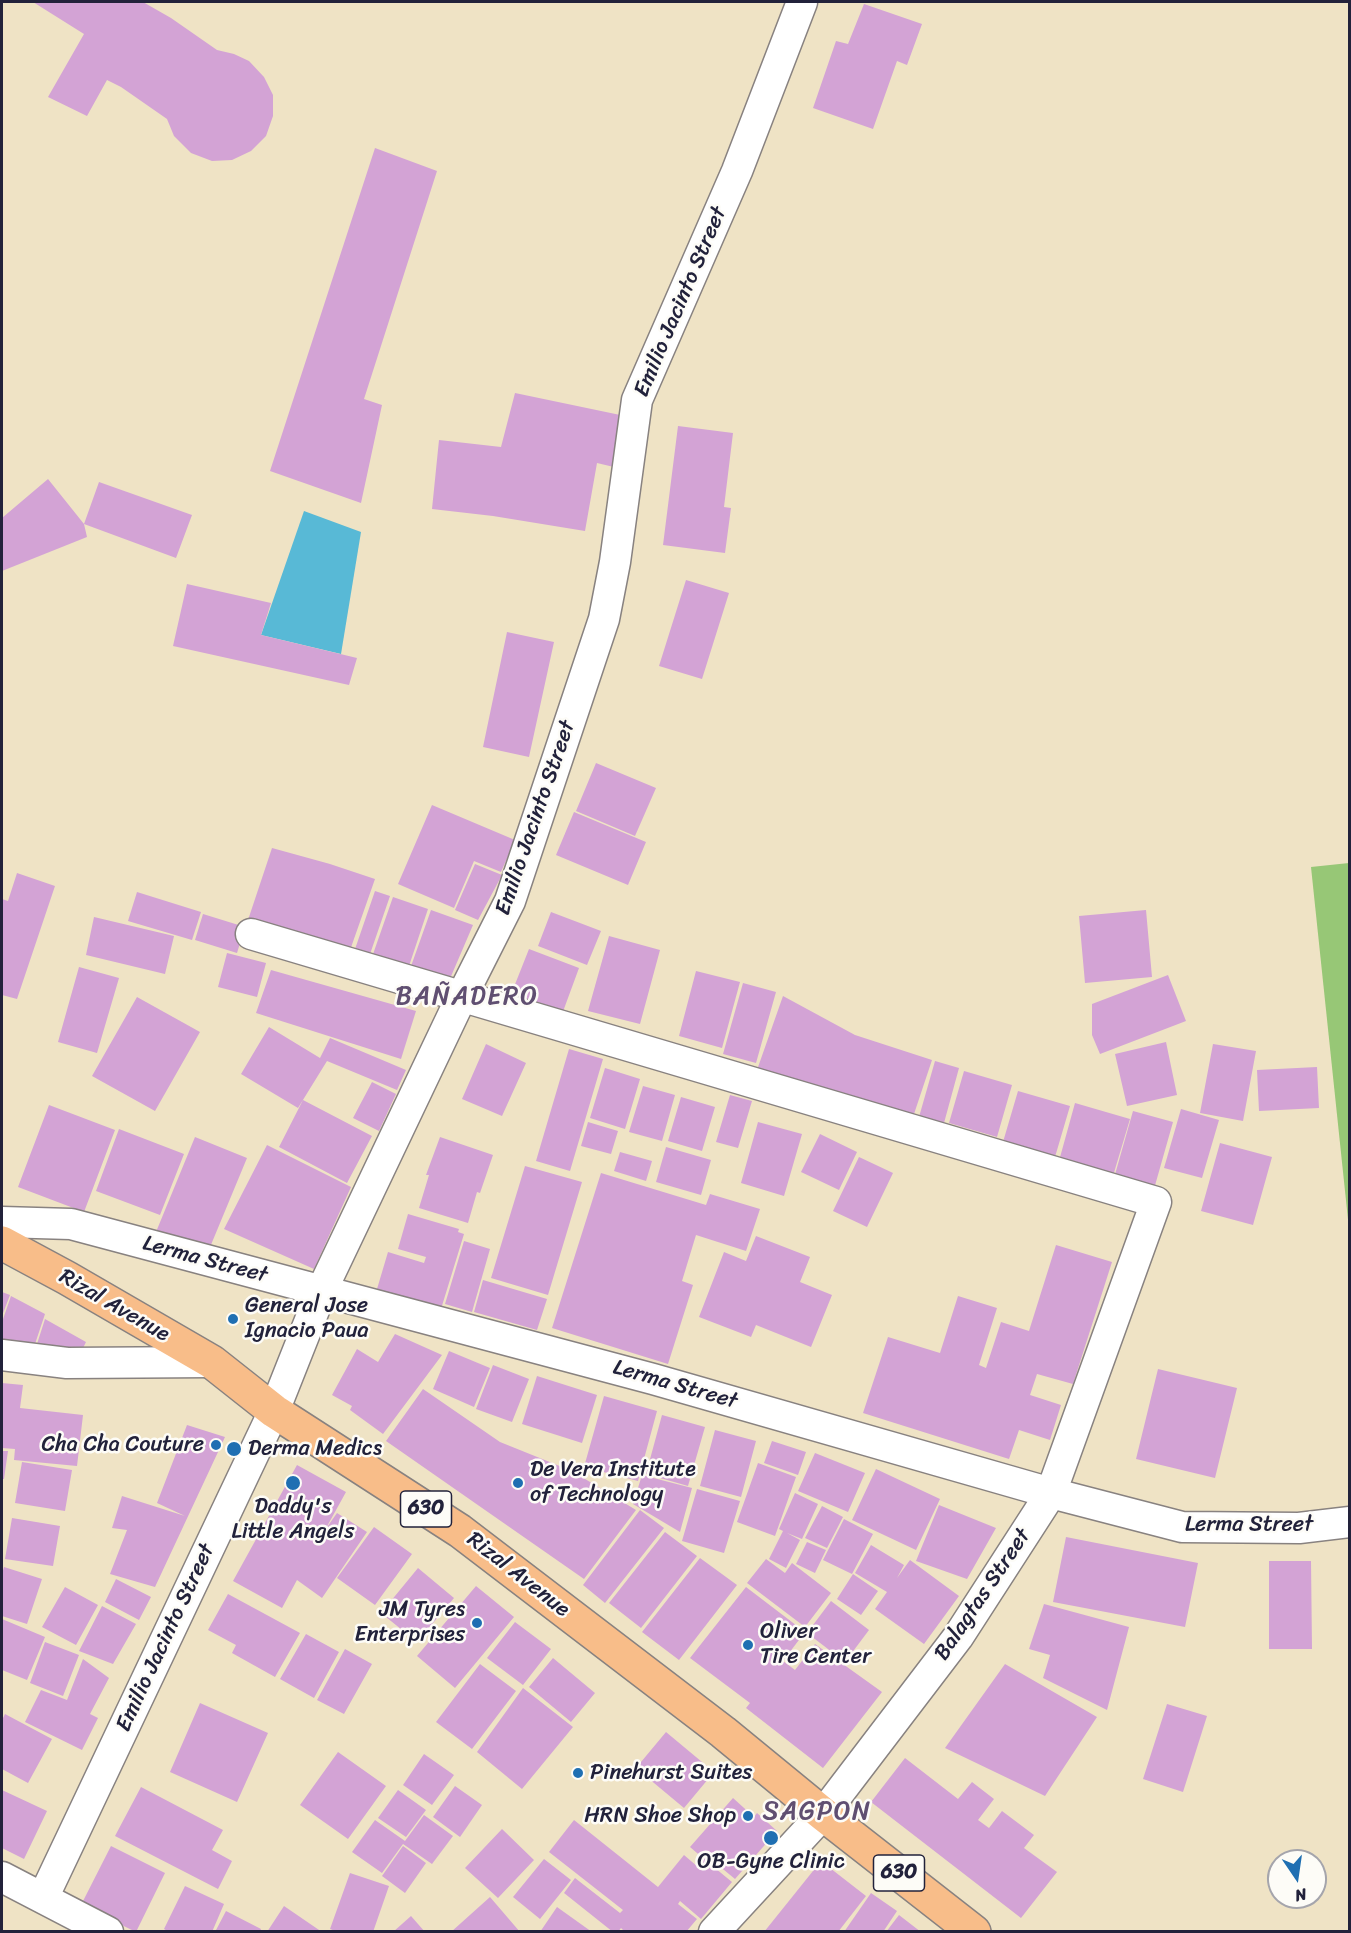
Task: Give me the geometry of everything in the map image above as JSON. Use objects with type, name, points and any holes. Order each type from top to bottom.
[{"type":"main road","name":"Rizal Avenue","points":[[2,1243],[212,1362],[274,1411],[460,1531],[723,1732],[823,1814],[974,1932]]},
{"type":"street","name":"Emilio Jacinto Street","points":[[43,1898],[274,1411],[322,1290],[462,996],[510,901],[604,619],[615,562],[637,400],[737,171],[802,2]]},
{"type":"street","points":[[250,934],[462,996]]},
{"type":"street","name":"Balagtas Street","points":[[462,996],[1156,1202],[1051,1493],[958,1637],[823,1814],[714,1932]]},
{"type":"street","name":"Lerma Street","points":[[2,1222],[71,1224],[665,1382],[1051,1493],[1182,1527],[1299,1528],[1350,1522]]},
{"type":"street","points":[[2,1355],[67,1363],[212,1362]]},
{"type":"street","points":[[2,1877],[108,1932]]},
{"type":"green space","points":[[1350,863],[1349,1229],[1311,867]]},
{"type":"water","points":[[304,511],[361,532],[341,654],[261,635]]},
{"type":"building","points":[[33,2],[143,2],[171,18],[217,50],[249,61],[264,77],[273,95],[273,116],[266,136],[251,151],[232,160],[212,161],[191,153],[174,136],[167,119],[107,80],[87,116],[48,97],[84,34]]},
{"type":"building","points":[[864,4],[922,24],[907,65],[897,61],[873,129],[813,108],[836,41],[848,44]]},
{"type":"building","points":[[375,148],[437,171],[364,399],[382,405],[361,503],[270,471]]},
{"type":"building","points":[[515,393],[625,416],[618,468],[597,463],[585,531],[432,509],[439,440],[501,447]]},
{"type":"building","points":[[678,426],[733,433],[724,507],[731,508],[725,553],[663,545]]},
{"type":"building","points":[[48,479],[84,524],[87,537],[2,571],[2,518]]},
{"type":"building","points":[[99,482],[192,515],[176,558],[84,524]]},
{"type":"building","points":[[686,580],[729,593],[702,679],[659,666]]},
{"type":"building","points":[[187,584],[271,603],[261,635],[357,658],[349,685],[173,646]]},
{"type":"building","points":[[507,632],[554,642],[529,757],[483,747]]},
{"type":"building","points":[[596,763],[656,788],[635,836],[576,811]]},
{"type":"building","points":[[432,805],[515,840],[501,872],[474,861],[454,908],[398,884]]},
{"type":"building","points":[[574,812],[646,842],[628,885],[556,855]]},
{"type":"building","points":[[272,848],[375,879],[348,956],[246,926]]},
{"type":"building","points":[[475,864],[502,875],[478,920],[455,910]]},
{"type":"building","points":[[17,873],[55,886],[17,999],[2,995],[2,899],[8,901]]},
{"type":"building","points":[[375,891],[390,896],[369,957],[354,952]]},
{"type":"building","points":[[137,892],[201,912],[192,940],[128,921]]},
{"type":"building","points":[[393,897],[428,909],[408,969],[372,957]]},
{"type":"building","points":[[431,910],[473,925],[449,981],[410,969]]},
{"type":"building","points":[[1146,910],[1152,977],[1085,983],[1079,916]]},
{"type":"building","points":[[551,912],[601,931],[587,965],[538,946]]},
{"type":"building","points":[[203,914],[245,927],[237,953],[195,940]]},
{"type":"building","points":[[94,917],[174,936],[165,974],[86,955]]},
{"type":"building","points":[[609,936],[660,950],[640,1024],[588,1011]]},
{"type":"building","points":[[529,949],[579,968],[561,1017],[510,997]]},
{"type":"building","points":[[227,953],[266,963],[257,997],[218,987]]},
{"type":"building","points":[[79,967],[119,978],[97,1053],[58,1042]]},
{"type":"building","points":[[271,970],[416,1011],[401,1059],[256,1013]]},
{"type":"building","points":[[696,971],[740,982],[722,1048],[679,1036]]},
{"type":"building","points":[[1168,975],[1186,1021],[1100,1054],[1092,1035],[1092,1004]]},
{"type":"building","points":[[743,983],[776,992],[756,1063],[723,1054]]},
{"type":"building","points":[[783,996],[855,1035],[932,1060],[912,1120],[757,1070]]},
{"type":"building","points":[[137,997],[200,1032],[155,1111],[92,1076]]},
{"type":"building","points":[[269,1027],[320,1058],[330,1038],[406,1070],[397,1090],[327,1061],[298,1108],[241,1074]]},
{"type":"building","points":[[1166,1042],[1177,1095],[1127,1106],[1115,1054]]},
{"type":"building","points":[[486,1044],[526,1063],[502,1116],[462,1099]]},
{"type":"building","points":[[1213,1044],[1256,1051],[1243,1121],[1200,1113]]},
{"type":"building","points":[[569,1049],[603,1059],[570,1171],[536,1161]]},
{"type":"building","points":[[935,1061],[959,1068],[944,1123],[919,1117]]},
{"type":"building","points":[[1317,1067],[1319,1108],[1259,1111],[1257,1070]]},
{"type":"building","points":[[605,1068],[640,1079],[625,1129],[590,1118]]},
{"type":"building","points":[[964,1071],[1012,1085],[997,1137],[949,1123]]},
{"type":"building","points":[[372,1082],[396,1094],[379,1131],[353,1118]]},
{"type":"building","points":[[643,1086],[675,1095],[662,1141],[629,1132]]},
{"type":"building","points":[[1018,1091],[1070,1106],[1055,1157],[1003,1142]]},
{"type":"building","points":[[730,1095],[752,1101],[738,1148],[716,1142]]},
{"type":"building","points":[[681,1097],[715,1107],[702,1151],[668,1141]]},
{"type":"building","points":[[303,1100],[372,1136],[347,1183],[279,1147]]},
{"type":"building","points":[[1075,1103],[1130,1119],[1113,1176],[1059,1161]]},
{"type":"building","points":[[49,1105],[115,1130],[84,1212],[18,1187]]},
{"type":"building","points":[[1181,1109],[1219,1120],[1202,1178],[1164,1168]]},
{"type":"building","points":[[1133,1111],[1173,1122],[1154,1189],[1114,1178]]},
{"type":"building","points":[[588,1122],[618,1131],[611,1154],[581,1146]]},
{"type":"building","points":[[758,1122],[802,1134],[784,1196],[741,1183]]},
{"type":"building","points":[[119,1129],[184,1154],[160,1215],[96,1191]]},
{"type":"building","points":[[820,1134],[857,1152],[839,1190],[801,1172]]},
{"type":"building","points":[[195,1137],[247,1158],[208,1252],[156,1232]]},
{"type":"building","points":[[440,1137],[493,1155],[480,1193],[477,1192],[468,1223],[419,1208],[429,1175],[426,1175]]},
{"type":"building","points":[[1220,1143],[1272,1157],[1253,1225],[1201,1211]]},
{"type":"building","points":[[267,1145],[351,1187],[314,1269],[224,1229]]},
{"type":"building","points":[[666,1147],[711,1160],[701,1195],[656,1182]]},
{"type":"building","points":[[620,1152],[652,1161],[646,1181],[614,1171]]},
{"type":"building","points":[[859,1157],[893,1173],[867,1227],[833,1211]]},
{"type":"building","points":[[525,1166],[582,1182],[548,1295],[491,1278]]},
{"type":"building","points":[[601,1173],[706,1205],[710,1194],[760,1209],[746,1251],[696,1235],[682,1281],[693,1285],[668,1364],[552,1328]]},
{"type":"building","points":[[408,1214],[459,1229],[458,1232],[464,1234],[441,1309],[377,1289],[388,1252],[424,1263],[426,1257],[398,1249]]},
{"type":"building","points":[[756,1236],[810,1257],[800,1282],[832,1295],[811,1347],[756,1325],[751,1337],[699,1317],[724,1252],[746,1261]]},
{"type":"building","points":[[464,1241],[490,1249],[472,1312],[445,1304]]},
{"type":"building","points":[[1056,1245],[1112,1262],[1073,1384],[1037,1374],[1030,1395],[1061,1405],[1050,1440],[1019,1430],[1009,1459],[863,1413],[888,1337],[940,1353],[958,1296],[997,1308],[979,1365],[986,1368],[1001,1322],[1029,1331]]},
{"type":"building","points":[[483,1280],[547,1299],[537,1330],[474,1312]]},
{"type":"building","points":[[2,1292],[10,1295],[2,1316]]},
{"type":"building","points":[[11,1296],[45,1314],[34,1347],[2,1339],[2,1322]]},
{"type":"building","points":[[45,1319],[86,1342],[81,1352],[36,1347]]},
{"type":"building","points":[[395,1334],[442,1355],[383,1434],[350,1410],[352,1406],[332,1395],[357,1349],[378,1362]]},
{"type":"building","points":[[449,1351],[490,1368],[474,1407],[433,1389]]},
{"type":"building","points":[[493,1365],[529,1379],[512,1422],[476,1409]]},
{"type":"building","points":[[1158,1369],[1237,1388],[1215,1478],[1136,1459]]},
{"type":"building","points":[[537,1376],[597,1395],[582,1443],[522,1424]]},
{"type":"building","points":[[2,1383],[23,1385],[20,1408],[83,1415],[77,1466],[14,1460],[15,1449],[2,1448]]},
{"type":"building","points":[[423,1389],[500,1442],[572,1471],[636,1510],[584,1579],[386,1441]]},
{"type":"building","points":[[604,1396],[657,1411],[638,1481],[584,1467]]},
{"type":"building","points":[[662,1415],[705,1427],[688,1486],[646,1474]]},
{"type":"building","points":[[187,1425],[225,1437],[155,1587],[110,1574],[127,1530],[112,1528],[122,1496],[185,1516],[157,1503]]},
{"type":"building","points":[[715,1430],[756,1441],[741,1497],[700,1486]]},
{"type":"building","points":[[772,1441],[806,1452],[798,1475],[764,1463]]},
{"type":"building","points":[[2,1451],[8,1451],[4,1479],[2,1479]]},
{"type":"building","points":[[815,1453],[865,1473],[848,1512],[798,1491]]},
{"type":"building","points":[[22,1462],[72,1470],[65,1511],[15,1503]]},
{"type":"building","points":[[758,1463],[796,1477],[775,1536],[737,1522]]},
{"type":"building","points":[[297,1465],[346,1492],[325,1530],[337,1513],[367,1532],[322,1598],[297,1580],[282,1608],[233,1581]]},
{"type":"building","points":[[876,1469],[940,1499],[916,1550],[852,1520]]},
{"type":"building","points":[[642,1475],[692,1488],[680,1532],[633,1504]]},
{"type":"building","points":[[697,1489],[740,1501],[724,1553],[682,1541]]},
{"type":"building","points":[[795,1493],[818,1504],[802,1539],[787,1533],[800,1540],[786,1568],[769,1559],[783,1531],[779,1529]]},
{"type":"building","points":[[939,1505],[996,1528],[967,1579],[916,1561]]},
{"type":"building","points":[[822,1506],[843,1517],[827,1548],[805,1538]]},
{"type":"building","points":[[640,1510],[664,1528],[605,1603],[583,1585]]},
{"type":"building","points":[[12,1518],[60,1526],[53,1566],[5,1559]]},
{"type":"building","points":[[844,1519],[873,1534],[852,1574],[823,1560]]},
{"type":"building","points":[[374,1527],[412,1554],[375,1605],[337,1578]]},
{"type":"building","points":[[665,1532],[697,1556],[641,1628],[609,1603]]},
{"type":"building","points":[[1066,1537],[1198,1563],[1185,1627],[1053,1602]]},
{"type":"building","points":[[807,1542],[826,1550],[815,1573],[796,1564]]},
{"type":"building","points":[[871,1545],[904,1565],[897,1578],[910,1560],[959,1596],[924,1644],[875,1609],[887,1592],[855,1573]]},
{"type":"building","points":[[700,1558],[737,1585],[679,1660],[642,1632]]},
{"type":"building","points":[[766,1559],[785,1573],[792,1563],[831,1593],[805,1627],[747,1583]]},
{"type":"building","points":[[1269,1561],[1311,1561],[1312,1649],[1269,1649]]},
{"type":"building","points":[[4,1567],[42,1579],[27,1624],[2,1616]]},
{"type":"building","points":[[418,1568],[454,1598],[417,1642],[381,1613]]},
{"type":"building","points":[[853,1574],[878,1591],[861,1615],[837,1599]]},
{"type":"building","points":[[116,1579],[151,1597],[139,1620],[105,1602]]},
{"type":"building","name":"JM Tyres Enterprises","points":[[476,1586],[514,1617],[455,1688],[417,1656]]},
{"type":"building","points":[[65,1587],[98,1605],[76,1645],[42,1627]]},
{"type":"building","points":[[746,1587],[805,1632],[783,1661],[795,1670],[815,1644],[882,1692],[823,1768],[746,1708],[750,1703],[690,1658]]},
{"type":"building","points":[[228,1594],[300,1633],[275,1677],[232,1653],[236,1645],[208,1630]]},
{"type":"building","points":[[831,1601],[869,1630],[845,1662],[807,1633]]},
{"type":"building","points":[[1044,1604],[1129,1627],[1107,1710],[1043,1678],[1050,1655],[1029,1649]]},
{"type":"building","points":[[102,1606],[136,1624],[113,1664],[79,1651]]},
{"type":"building","points":[[2,1619],[45,1637],[27,1680],[2,1670]]},
{"type":"building","points":[[515,1622],[551,1649],[523,1685],[487,1658]]},
{"type":"building","points":[[306,1634],[339,1652],[314,1698],[280,1679]]},
{"type":"building","points":[[45,1642],[79,1655],[63,1696],[30,1683]]},
{"type":"building","points":[[345,1649],[372,1664],[344,1714],[317,1700]]},
{"type":"building","points":[[553,1658],[595,1693],[571,1722],[529,1687]]},
{"type":"building","points":[[83,1659],[109,1678],[90,1714],[98,1718],[82,1750],[25,1722],[41,1690],[67,1700]]},
{"type":"building","points":[[480,1664],[516,1691],[472,1749],[436,1722]]},
{"type":"building","points":[[1005,1664],[1097,1717],[1045,1796],[945,1748]]},
{"type":"building","points":[[523,1688],[573,1727],[522,1789],[477,1752]]},
{"type":"building","points":[[200,1703],[268,1733],[237,1802],[170,1772]]},
{"type":"building","points":[[1167,1704],[1207,1716],[1183,1792],[1143,1779]]},
{"type":"building","points":[[5,1714],[52,1739],[28,1783],[2,1769],[2,1720]]},
{"type":"building","points":[[666,1732],[714,1772],[684,1808],[636,1768]]},
{"type":"building","points":[[338,1752],[386,1786],[348,1839],[300,1805]]},
{"type":"building","points":[[424,1754],[454,1775],[432,1805],[403,1785]]},
{"type":"building","points":[[905,1758],[958,1799],[972,1782],[994,1799],[978,1820],[989,1828],[1002,1811],[1034,1835],[1024,1848],[1057,1872],[1021,1918],[871,1802]]},
{"type":"building","points":[[455,1786],[482,1805],[460,1837],[433,1817]]},
{"type":"building","points":[[141,1787],[223,1830],[212,1850],[232,1861],[218,1889],[115,1836]]},
{"type":"building","points":[[2,1790],[47,1811],[24,1859],[2,1848]]},
{"type":"building","points":[[398,1790],[426,1810],[406,1837],[378,1818]]},
{"type":"building","points":[[733,1798],[754,1817],[757,1813],[777,1831],[735,1879],[718,1865],[715,1868],[732,1882],[701,1919],[680,1901],[678,1904],[697,1919],[686,1932],[625,1932],[621,1928],[618,1932],[613,1932],[564,1893],[575,1878],[620,1913],[623,1910],[549,1852],[574,1820],[658,1887],[684,1855],[698,1867],[704,1859],[690,1847]]},
{"type":"building","points":[[424,1815],[453,1836],[432,1864],[403,1844],[382,1873],[352,1852],[375,1820],[405,1841]]},
{"type":"building","points":[[502,1829],[534,1860],[498,1898],[465,1868]]},
{"type":"building","points":[[111,1846],[165,1873],[136,1932],[81,1905]]},
{"type":"building","points":[[403,1846],[426,1863],[405,1893],[382,1876]]},
{"type":"building","points":[[544,1859],[571,1880],[540,1919],[513,1897]]},
{"type":"building","points":[[821,1861],[866,1896],[838,1932],[764,1932]]},
{"type":"building","points":[[350,1873],[389,1886],[373,1932],[338,1932],[330,1929]]},
{"type":"building","points":[[185,1886],[224,1904],[212,1932],[169,1932],[164,1929]]},
{"type":"building","points":[[871,1893],[897,1911],[883,1932],[844,1932]]},
{"type":"building","points":[[490,1897],[520,1932],[451,1932]]},
{"type":"building","points":[[284,1906],[322,1932],[267,1932]]},
{"type":"building","points":[[557,1907],[592,1932],[540,1932]]},
{"type":"building","points":[[226,1911],[261,1929],[260,1932],[215,1932]]},
{"type":"building","points":[[899,1915],[921,1932],[886,1932]]},
{"type":"building","points":[[411,1916],[425,1932],[393,1932]]},
{"type":"place","name":"General Jose Ignacio Paua","points":[[233,1319]]},
{"type":"place","name":"Cha Cha Couture","points":[[216,1445]]},
{"type":"place","name":"Derma Medics","points":[[234,1449]]},
{"type":"place","name":"Daddy's Little Angels","points":[[293,1483]]},
{"type":"place","name":"De Vera Institute of Technology","points":[[518,1483]]},
{"type":"place","name":"JM Tyres Enterprises","points":[[477,1623]]},
{"type":"place","name":"Oliver Tire Center","points":[[748,1645]]},
{"type":"place","name":"Pinehurst Suites","points":[[578,1773]]},
{"type":"place","name":"HRN Shoe Shop","points":[[748,1816]]},
{"type":"place","name":"OB-Gyne Clinic","points":[[771,1838]]},
{"type":"district","name":"BAÑADERO","points":[[467,997]]},
{"type":"district","name":"SAGPON","points":[[817,1812]]}]
